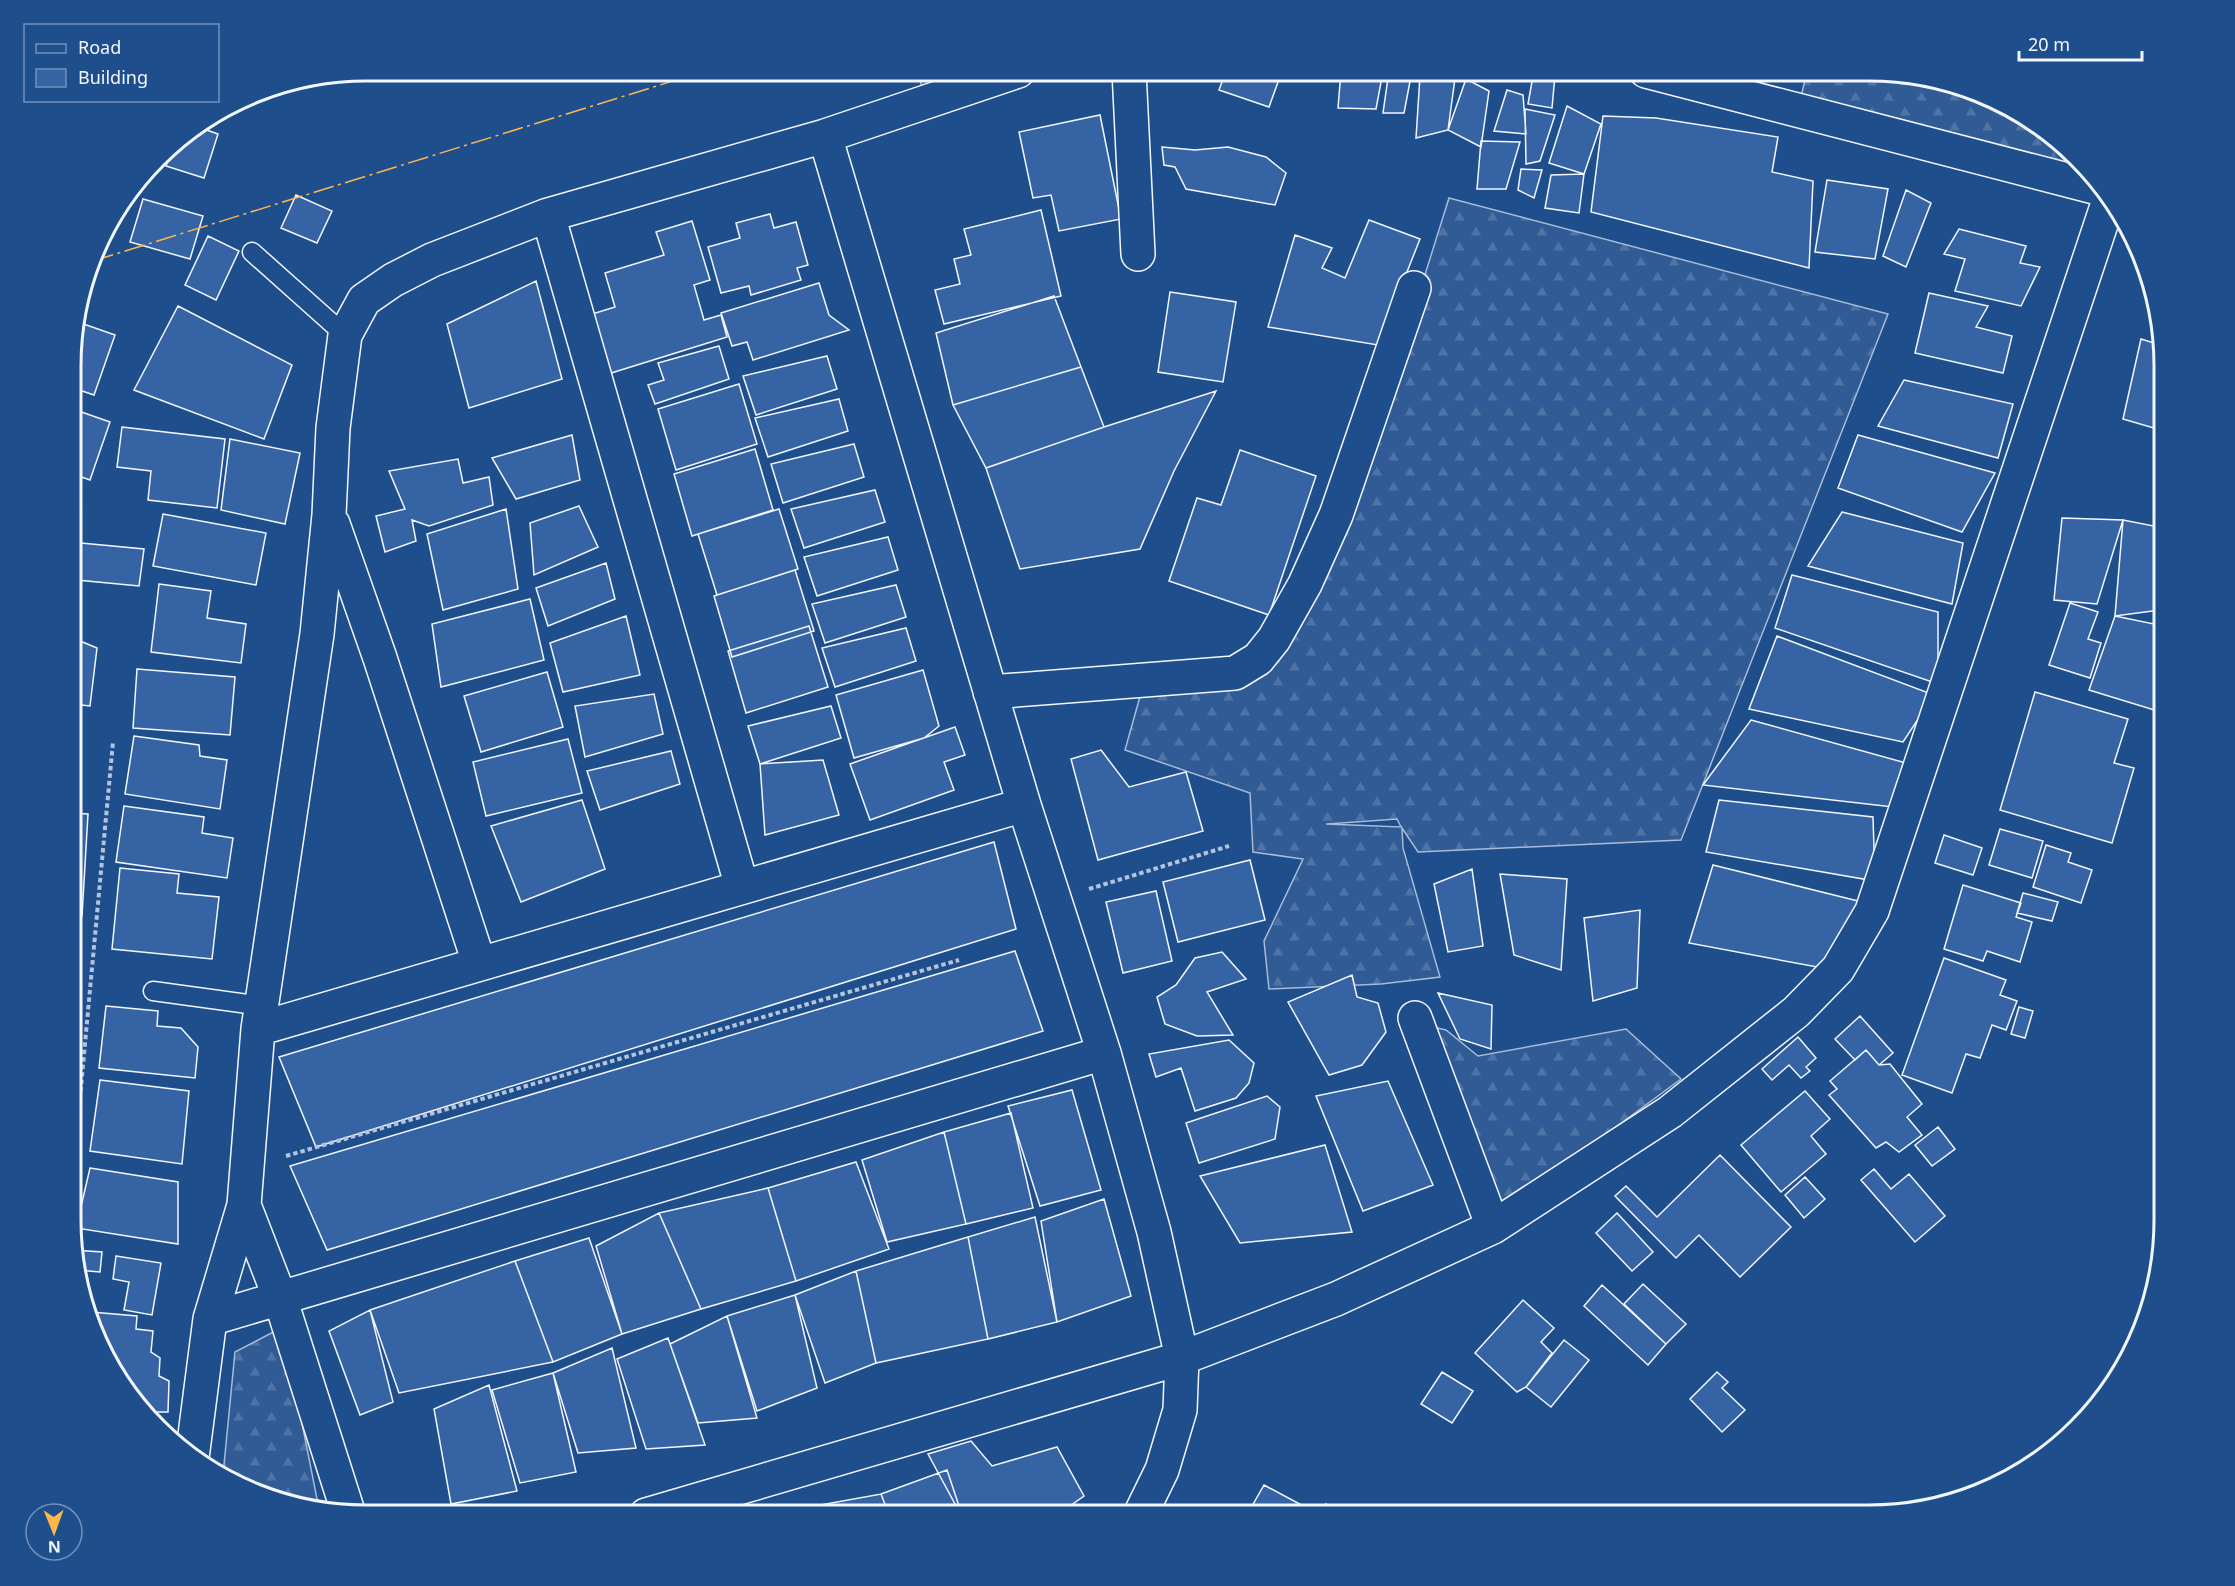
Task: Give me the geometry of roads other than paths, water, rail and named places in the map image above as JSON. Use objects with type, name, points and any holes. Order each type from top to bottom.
[{"type":"street","points":[[193,1447],[210,1319],[244,1204],[245,1168],[260,1018],[317,634],[329,515],[333,428],[345,335],[364,300],[393,280],[432,260],[548,215],[825,136],[988,81]]},
{"type":"street","points":[[1129,81],[1138,254]]},
{"type":"street","points":[[1685,81],[2090,186]]},
{"type":"street","points":[[825,136],[1024,805],[1104,1053],[1154,1232],[1182,1358],[1180,1410],[1162,1470],[1145,1505]]},
{"type":"street","points":[[680,1505],[1182,1358],[1336,1299],[1493,1227],[1670,1112],[1796,1012],[1838,969],[1872,911],[2106,208]]},
{"type":"street","points":[[548,215],[742,887]]},
{"type":"street","points":[[990,692],[1234,673],[1258,659],[1274,639],[1305,584],[1336,515],[1414,288]]},
{"type":"street","points":[[329,515],[380,658],[479,963]]},
{"type":"street","points":[[260,1018],[479,963],[1024,805]]},
{"type":"street","points":[[1415,1018],[1493,1227]]},
{"type":"street","points":[[210,1319],[1104,1053]]},
{"type":"street","points":[[244,1204],[280,1298],[345,1504]]},
{"type":"lane","points":[[252,252],[345,335]]},
{"type":"lane","points":[[153,991],[260,1018]]}]
